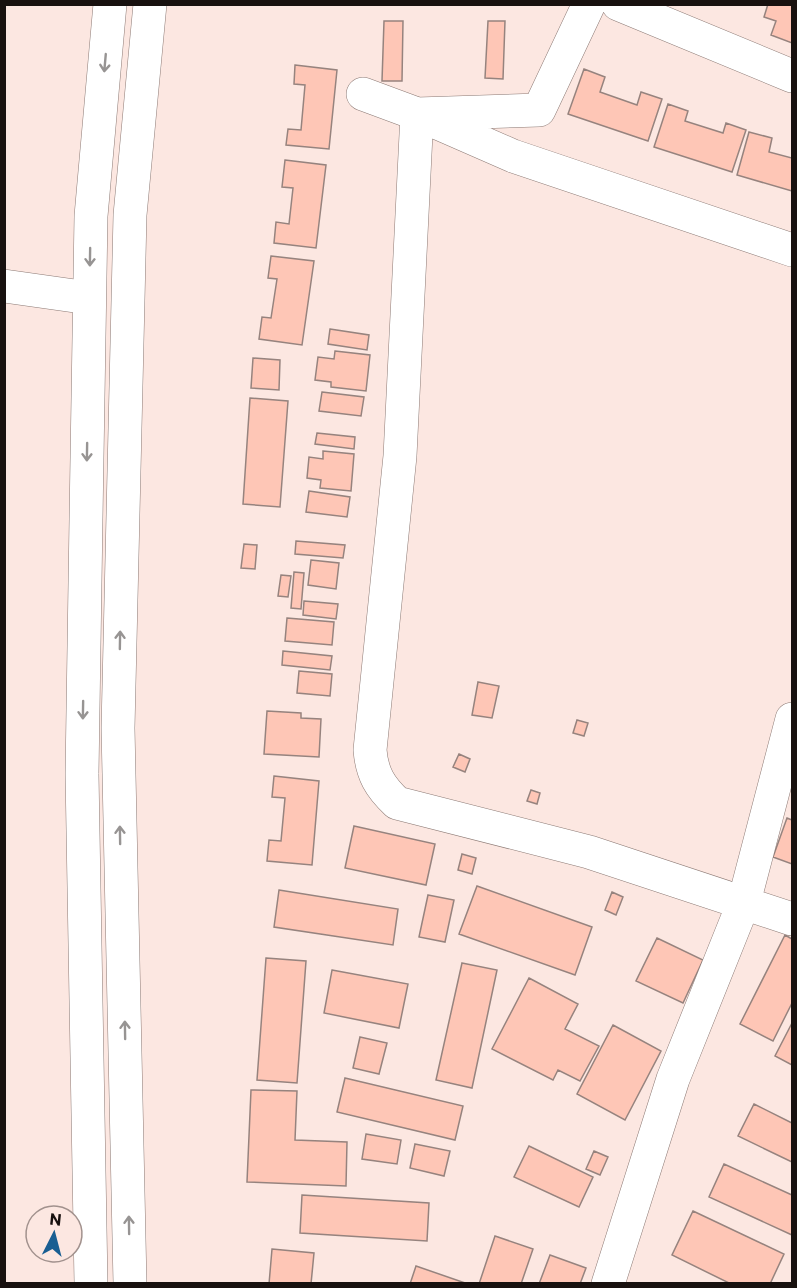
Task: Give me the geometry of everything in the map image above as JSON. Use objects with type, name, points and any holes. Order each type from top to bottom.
[{"type":"main road","points":[[91,1284],[82,774],[89,298],[91,216],[110,4]]},
{"type":"main road","points":[[130,1284],[118,716],[130,215],[150,4]]},
{"type":"main road","points":[[417,114],[539,110],[589,4]]},
{"type":"main road","points":[[618,4],[792,76]]},
{"type":"main road","points":[[363,94],[417,114],[513,156],[792,250]]},
{"type":"main road","points":[[417,114],[400,456],[370,750],[377,782],[397,803],[589,852],[792,919]]},
{"type":"main road","points":[[4,286],[89,298]]},
{"type":"main road","points":[[608,1284],[673,1079],[744,902],[792,719]]},
{"type":"building","points":[[768,4],[792,4],[792,43],[771,35],[776,21],[764,17]]},
{"type":"building","points":[[384,21],[403,21],[402,81],[382,81]]},
{"type":"building","points":[[488,21],[505,21],[503,79],[485,78]]},
{"type":"building","points":[[295,65],[337,70],[329,149],[286,145],[288,129],[301,130],[305,85],[294,84]]},
{"type":"building","points":[[584,69],[605,77],[600,92],[637,105],[641,92],[662,99],[648,141],[568,114]]},
{"type":"building","points":[[668,104],[688,111],[685,121],[723,133],[726,123],[746,130],[732,172],[654,147]]},
{"type":"building","points":[[749,132],[772,138],[769,152],[792,158],[792,191],[737,175]]},
{"type":"building","points":[[285,160],[326,165],[316,248],[274,243],[276,222],[289,224],[293,188],[282,187]]},
{"type":"building","points":[[271,256],[314,261],[302,345],[259,339],[262,317],[271,318],[277,279],[268,278]]},
{"type":"building","points":[[330,329],[369,335],[367,350],[328,344]]},
{"type":"building","points":[[335,351],[370,355],[366,391],[331,387],[331,382],[315,380],[318,357],[334,359]]},
{"type":"building","points":[[253,358],[280,360],[279,390],[251,388]]},
{"type":"building","points":[[322,392],[364,397],[361,416],[319,411]]},
{"type":"building","points":[[250,398],[288,401],[280,507],[243,504]]},
{"type":"building","points":[[317,433],[355,437],[354,449],[315,444]]},
{"type":"building","points":[[323,451],[354,454],[351,491],[320,488],[321,480],[307,478],[309,457],[323,459]]},
{"type":"building","points":[[309,491],[350,497],[347,517],[306,512]]},
{"type":"building","points":[[296,541],[345,545],[343,558],[295,554]]},
{"type":"building","points":[[244,544],[257,545],[255,569],[241,568]]},
{"type":"building","points":[[311,560],[339,563],[336,589],[308,585]]},
{"type":"building","points":[[294,572],[304,573],[301,609],[291,608]]},
{"type":"building","points":[[281,575],[291,576],[288,597],[278,596]]},
{"type":"building","points":[[304,601],[338,604],[336,619],[303,615]]},
{"type":"building","points":[[287,618],[334,622],[332,645],[285,641]]},
{"type":"building","points":[[283,651],[332,656],[330,670],[282,665]]},
{"type":"building","points":[[299,671],[332,674],[330,696],[297,693]]},
{"type":"building","points":[[478,682],[499,686],[492,718],[472,715]]},
{"type":"building","points":[[267,711],[301,713],[301,718],[321,719],[319,757],[264,754]]},
{"type":"building","points":[[577,720],[588,723],[584,736],[573,733]]},
{"type":"building","points":[[459,754],[470,759],[465,772],[453,767]]},
{"type":"building","points":[[274,776],[319,781],[312,865],[267,861],[269,840],[281,841],[285,798],[272,797]]},
{"type":"building","points":[[531,790],[540,793],[537,804],[527,801]]},
{"type":"building","points":[[787,818],[792,820],[792,864],[773,857]]},
{"type":"building","points":[[354,826],[435,844],[426,885],[345,868]]},
{"type":"building","points":[[462,854],[476,858],[472,874],[458,870]]},
{"type":"building","points":[[477,886],[592,927],[575,975],[459,934]]},
{"type":"building","points":[[279,890],[398,909],[393,945],[274,927]]},
{"type":"building","points":[[612,892],[623,897],[616,915],[605,910]]},
{"type":"building","points":[[428,895],[454,900],[445,942],[419,937]]},
{"type":"building","points":[[785,935],[792,939],[792,1003],[773,1041],[740,1024]]},
{"type":"building","points":[[657,938],[703,960],[683,1003],[636,981]]},
{"type":"building","points":[[266,958],[306,961],[297,1083],[257,1080]]},
{"type":"building","points":[[462,963],[497,970],[472,1088],[436,1080]]},
{"type":"building","points":[[332,970],[408,984],[399,1028],[324,1013]]},
{"type":"building","points":[[529,978],[578,1004],[565,1029],[599,1046],[580,1081],[558,1070],[553,1080],[492,1049]]},
{"type":"building","points":[[792,1023],[792,1065],[775,1056]]},
{"type":"building","points":[[613,1025],[661,1051],[625,1120],[577,1094]]},
{"type":"building","points":[[360,1037],[387,1043],[379,1074],[353,1068]]},
{"type":"building","points":[[345,1078],[463,1106],[455,1140],[337,1112]]},
{"type":"building","points":[[251,1090],[297,1091],[295,1140],[347,1142],[346,1186],[247,1182]]},
{"type":"building","points":[[754,1104],[792,1123],[792,1162],[738,1136]]},
{"type":"building","points":[[366,1134],[401,1140],[397,1164],[362,1159]]},
{"type":"building","points":[[415,1144],[450,1151],[444,1176],[410,1168]]},
{"type":"building","points":[[529,1146],[593,1177],[579,1207],[514,1177]]},
{"type":"building","points":[[594,1151],[608,1157],[600,1175],[586,1169]]},
{"type":"building","points":[[724,1164],[792,1195],[792,1235],[709,1197]]},
{"type":"building","points":[[302,1195],[429,1203],[427,1241],[300,1233]]},
{"type":"building","points":[[693,1211],[784,1254],[770,1284],[731,1284],[672,1255]]},
{"type":"building","points":[[495,1236],[533,1249],[521,1284],[479,1284]]},
{"type":"building","points":[[272,1249],[314,1253],[311,1284],[269,1284]]},
{"type":"building","points":[[550,1255],[586,1268],[580,1284],[539,1284]]},
{"type":"building","points":[[416,1266],[468,1284],[410,1284]]}]
